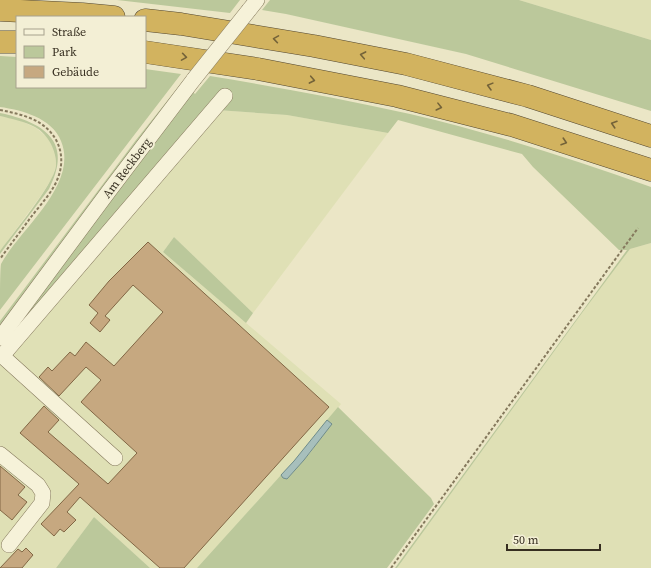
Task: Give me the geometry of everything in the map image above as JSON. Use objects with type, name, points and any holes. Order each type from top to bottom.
[{"type":"highway","points":[[0,10],[103,16]]},
{"type":"highway","points":[[146,20],[181,24],[307,44],[406,64],[528,96],[651,136]]},
{"type":"highway","points":[[0,42],[16,42]]},
{"type":"highway","points":[[146,52],[258,69],[397,96],[511,125],[651,170]]},
{"type":"street","name":"Am Reckberg","points":[[0,338],[194,79],[253,5]]},
{"type":"street","points":[[115,458],[1,355],[225,96]]},
{"type":"street","points":[[0,454],[38,485],[43,493],[42,503],[9,545]]},
{"type":"path","points":[[0,110],[30,118],[48,129],[58,142],[61,151],[60,173],[54,188],[0,259]]},
{"type":"path","points":[[391,568],[638,228]]},
{"type":"green space","points":[[117,0],[240,0],[230,13]]},
{"type":"green space","points":[[270,0],[519,0],[651,40],[651,111],[466,54],[262,10]]},
{"type":"green space","points":[[519,0],[651,0],[651,40]]},
{"type":"green space","points":[[0,56],[16,57],[16,88],[146,88],[146,69],[181,74],[0,310],[1,264],[10,250],[45,206],[55,190],[62,174],[64,157],[61,141],[51,126],[27,113],[0,107]]},
{"type":"green space","points":[[187,76],[0,327],[0,321],[136,140]]},
{"type":"green space","points":[[210,76],[335,98],[441,121],[532,147],[651,187],[651,243],[630,249],[397,568],[395,568],[627,250],[619,250],[533,167],[522,154],[398,120],[388,133],[287,115],[217,110],[6,341],[102,211],[193,92],[195,94]]},
{"type":"green space","points":[[217,110],[287,115],[388,133],[253,313],[174,237],[163,252],[341,404],[294,461],[197,568],[150,568],[94,517],[56,568],[0,568],[0,362]]},
{"type":"green space","points":[[0,113],[29,122],[41,128],[50,136],[56,146],[58,158],[56,172],[49,189],[0,254],[0,251],[48,185],[56,166],[56,160],[48,138],[40,130],[27,123],[0,116]]},
{"type":"green space","points":[[0,116],[19,120],[36,128],[48,138],[55,151],[56,166],[52,178],[42,194],[0,251]]},
{"type":"green space","points":[[174,237],[253,313],[246,323],[163,252]]},
{"type":"green space","points":[[651,243],[651,568],[397,568],[630,249]]},
{"type":"green space","points":[[338,407],[431,498],[434,504],[387,568],[197,568],[281,475],[283,478],[287,479],[310,453],[331,424],[327,420]]},
{"type":"green space","points":[[94,517],[150,568],[56,568]]},
{"type":"water","points":[[327,420],[332,424],[287,479],[283,478],[281,475]]},
{"type":"building","points":[[148,242],[329,407],[184,568],[160,568],[80,497],[67,512],[76,520],[64,532],[60,529],[54,536],[41,524],[79,484],[20,433],[44,406],[59,420],[48,432],[108,484],[137,453],[81,402],[101,380],[86,367],[59,396],[39,377],[48,367],[52,371],[70,352],[75,356],[86,342],[114,366],[163,312],[133,285],[105,316],[110,320],[100,332],[90,323],[98,313],[89,305],[109,281]]},
{"type":"building","points":[[0,466],[25,487],[18,495],[27,502],[12,520],[0,510]]},
{"type":"building","points":[[26,548],[33,555],[22,568],[0,568],[18,549],[22,552]]}]
